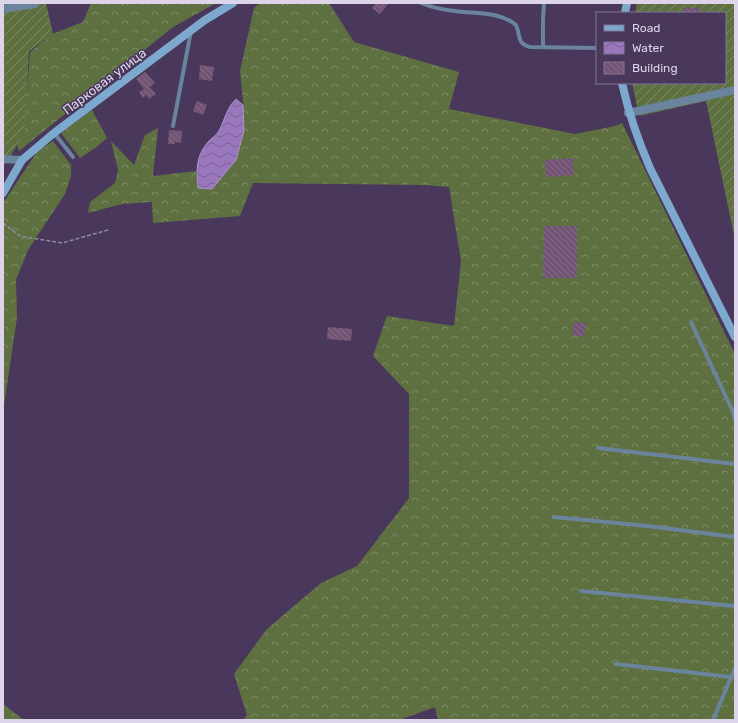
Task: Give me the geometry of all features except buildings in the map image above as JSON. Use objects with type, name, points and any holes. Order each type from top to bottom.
[{"type":"street","points":[[3,9],[35,4],[34,3]]},
{"type":"street","name":"Парковая улица","points":[[3,193],[22,160],[54,133],[191,31],[233,3]]},
{"type":"street","points":[[622,84],[628,113],[650,168],[735,337]]},
{"type":"street","points":[[628,113],[735,90]]},
{"type":"street","points":[[3,159],[22,160]]},
{"type":"lane","points":[[421,3],[427,6],[454,11],[490,14],[506,20],[516,25],[520,41],[524,45],[530,47],[596,48]]},
{"type":"lane","points":[[543,47],[542,19],[544,3]]},
{"type":"lane","points":[[173,126],[191,31]]},
{"type":"lane","points":[[54,133],[73,157]]},
{"type":"lane","points":[[691,322],[735,420]]},
{"type":"lane","points":[[598,448],[735,464]]},
{"type":"lane","points":[[554,517],[648,526],[735,538]]},
{"type":"lane","points":[[581,591],[735,606]]},
{"type":"lane","points":[[616,664],[731,677]]},
{"type":"lane","points":[[713,720],[735,668]]},
{"type":"path","points":[[3,223],[20,236],[62,243],[108,230]]},
{"type":"green space","points":[[3,3],[46,3],[53,34],[29,51],[25,131],[6,164],[3,164]]},
{"type":"green space","points":[[91,3],[216,3],[173,27],[19,151],[17,145],[24,131],[30,52],[52,34],[83,22]]},
{"type":"green space","points":[[260,3],[329,3],[354,42],[459,72],[449,109],[575,134],[615,126],[622,123],[735,354],[735,720],[438,720],[435,707],[402,719],[243,720],[247,715],[234,674],[267,629],[321,583],[357,566],[409,498],[409,394],[373,356],[387,316],[454,326],[461,261],[449,187],[425,185],[253,183],[240,216],[153,223],[152,202],[122,204],[88,213],[90,202],[115,183],[118,170],[111,141],[134,165],[145,135],[158,128],[153,176],[196,171],[198,188],[212,189],[236,160],[244,131],[240,71],[254,8]]},
{"type":"green space","points":[[637,3],[735,3],[735,240],[706,101],[639,116],[632,84],[726,84],[726,12],[635,12]]},
{"type":"green space","points":[[92,110],[107,138],[80,158],[61,133]]},
{"type":"green space","points":[[53,141],[71,165],[71,176],[65,194],[28,250],[16,280],[17,318],[3,412],[3,203],[37,152]]},
{"type":"green space","points":[[3,704],[24,720],[3,720]]},
{"type":"water","points":[[236,99],[243,105],[244,131],[236,160],[212,189],[198,188],[197,169],[199,157],[205,146],[219,131],[228,110]]}]
